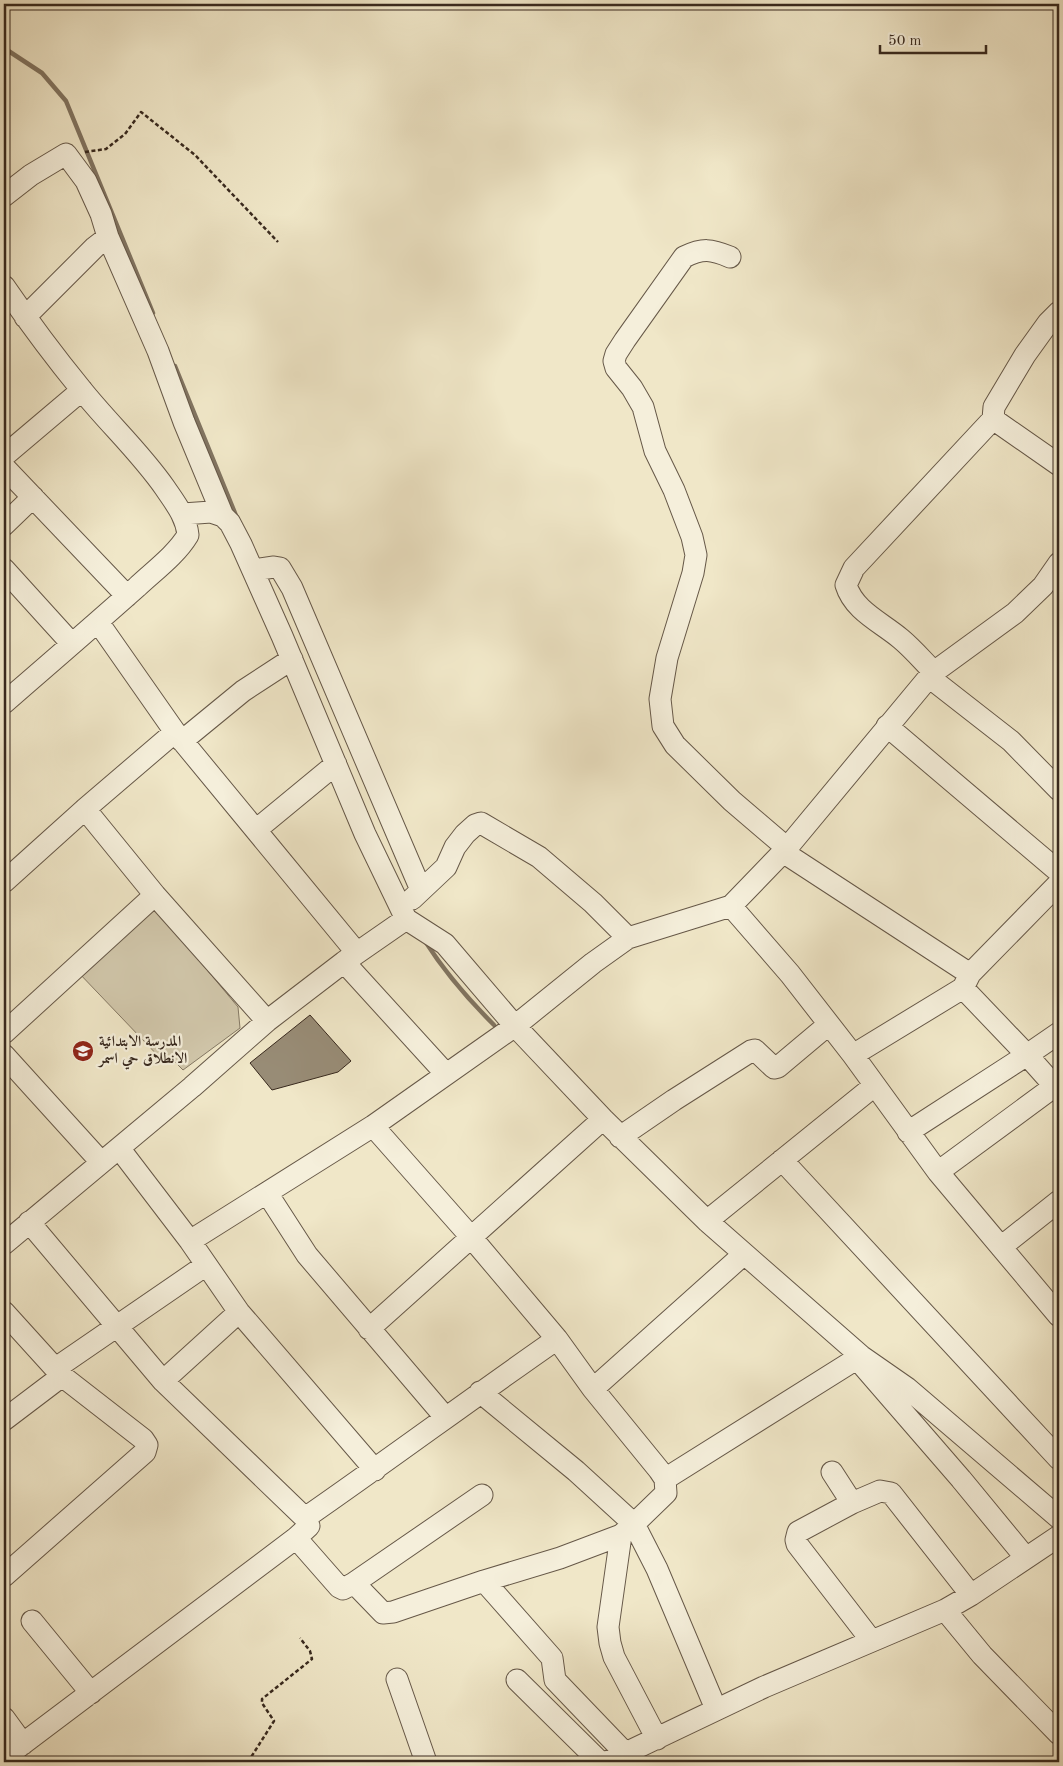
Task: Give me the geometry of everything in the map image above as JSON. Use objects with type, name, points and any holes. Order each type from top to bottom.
[{"type":"street","points":[[4,196],[32,175],[66,154],[86,181],[101,214],[108,237],[158,350],[184,422],[223,516],[230,523],[253,570],[365,834],[404,914],[445,944],[515,1026],[620,1137],[707,1221],[859,1357],[1026,1558]]},
{"type":"street","points":[[25,317],[108,237]]},
{"type":"street","points":[[730,257],[713,250],[698,251],[684,257],[625,340],[614,361],[616,368],[632,388],[643,407],[655,451],[674,490],[692,537],[696,555],[693,573],[667,658],[660,699],[664,726],[675,745],[785,850],[966,981],[1028,1055],[1058,1087],[938,1172]]},
{"type":"street","points":[[4,286],[25,317],[82,390],[136,451],[183,514],[188,535],[183,543],[127,596],[4,703]]},
{"type":"street","points":[[1059,312],[1048,323],[1025,355],[994,408],[993,419],[854,568],[846,585],[849,596],[860,608],[901,639],[931,674],[1011,741],[1059,790]]},
{"type":"street","points":[[4,456],[82,390]]},
{"type":"street","points":[[993,419],[1057,459]]},
{"type":"street","points":[[4,467],[127,596]]},
{"type":"street","points":[[4,525],[33,497]]},
{"type":"street","points":[[183,514],[211,512],[223,516]]},
{"type":"street","points":[[190,1241],[373,1126],[515,1026],[593,963],[628,938],[730,906],[785,850],[931,674],[1015,613],[1043,586],[1059,563]]},
{"type":"street","points":[[253,570],[280,568],[292,588],[421,890]]},
{"type":"street","points":[[4,569],[72,644]]},
{"type":"street","points":[[98,622],[179,736],[256,830],[350,957],[446,1074]]},
{"type":"street","points":[[4,882],[85,809],[179,736],[292,659]]},
{"type":"street","points":[[887,726],[1059,872]]},
{"type":"street","points":[[256,830],[336,764]]},
{"type":"street","points":[[85,809],[155,895],[267,1021]]},
{"type":"street","points":[[4,1244],[267,1021],[404,914],[421,890],[446,867],[455,847],[475,825],[481,823],[539,857],[593,903],[628,938]]},
{"type":"street","points":[[853,1056],[966,981],[1059,883]]},
{"type":"street","points":[[4,1033],[155,895]]},
{"type":"street","points":[[730,906],[790,974],[938,1172],[1059,1316]]},
{"type":"street","points":[[620,1137],[751,1051],[756,1050],[770,1066],[778,1067],[828,1025]]},
{"type":"street","points":[[908,1132],[1028,1055],[1059,1032]]},
{"type":"street","points":[[6,1062],[101,1162]]},
{"type":"street","points":[[707,1221],[874,1086]]},
{"type":"street","points":[[368,1329],[603,1119]]},
{"type":"street","points":[[354,1583],[383,1613],[392,1612],[560,1558],[627,1529],[666,1493],[665,1479],[593,1389],[557,1339],[471,1237],[373,1126]]},
{"type":"street","points":[[119,1148],[190,1241],[239,1312],[375,1470]]},
{"type":"street","points":[[782,1160],[1059,1459]]},
{"type":"street","points":[[267,1193],[308,1255],[368,1329],[445,1417]]},
{"type":"street","points":[[1001,1247],[1059,1201]]},
{"type":"street","points":[[4,1758],[296,1538],[309,1526],[305,1518],[163,1381],[29,1222]]},
{"type":"street","points":[[593,1389],[744,1254]]},
{"type":"street","points":[[4,1420],[59,1372],[117,1326],[206,1265]]},
{"type":"street","points":[[4,1312],[59,1372],[143,1439],[147,1446],[145,1452],[4,1576]]},
{"type":"street","points":[[163,1381],[239,1312]]},
{"type":"street","points":[[305,1518],[557,1339]]},
{"type":"street","points":[[665,1479],[859,1357]]},
{"type":"street","points":[[859,1357],[907,1388],[1059,1518]]},
{"type":"street","points":[[480,1392],[576,1471],[627,1529],[657,1569],[716,1709]]},
{"type":"street","points":[[832,1472],[852,1503]]},
{"type":"street","points":[[871,1640],[797,1544],[796,1540],[798,1532],[852,1503],[880,1491],[890,1493],[971,1595]]},
{"type":"street","points":[[296,1538],[340,1587],[348,1587],[482,1496]]},
{"type":"street","points":[[627,1529],[608,1627],[610,1643],[614,1657],[657,1739]]},
{"type":"street","points":[[484,1581],[552,1658],[555,1680],[617,1758],[716,1709],[871,1640],[945,1610],[971,1595],[1059,1536]]},
{"type":"street","points":[[945,1610],[982,1656],[1059,1734]]},
{"type":"street","points":[[32,1621],[91,1693]]},
{"type":"street","points":[[397,1679],[426,1762]]},
{"type":"street","points":[[517,1680],[600,1762]]},
{"type":"street","points":[[4,1718],[23,1744]]},
{"type":"path","points":[[66,154],[106,149],[125,134],[141,112],[195,156],[278,242]]},
{"type":"path","points":[[248,1762],[274,1722],[274,1719],[262,1703],[262,1699],[312,1659],[310,1651],[300,1638]]},
{"type":"shaded area","points":[[152,904],[238,1007],[240,1028],[183,1070],[175,1062],[163,1061],[77,971]]},
{"type":"building","points":[[310,1015],[351,1061],[338,1072],[272,1090],[250,1063]]},
{"type":"waterway","points":[[4,48],[42,73],[66,101],[153,313]]},
{"type":"waterway","points":[[175,366],[237,518]]},
{"type":"waterway","points":[[425,941],[457,984],[494,1025]]},
{"type":"place","name":"المدرسة الابتدائية الانطلاق حي اسمر","points":[[83,1051]]}]
